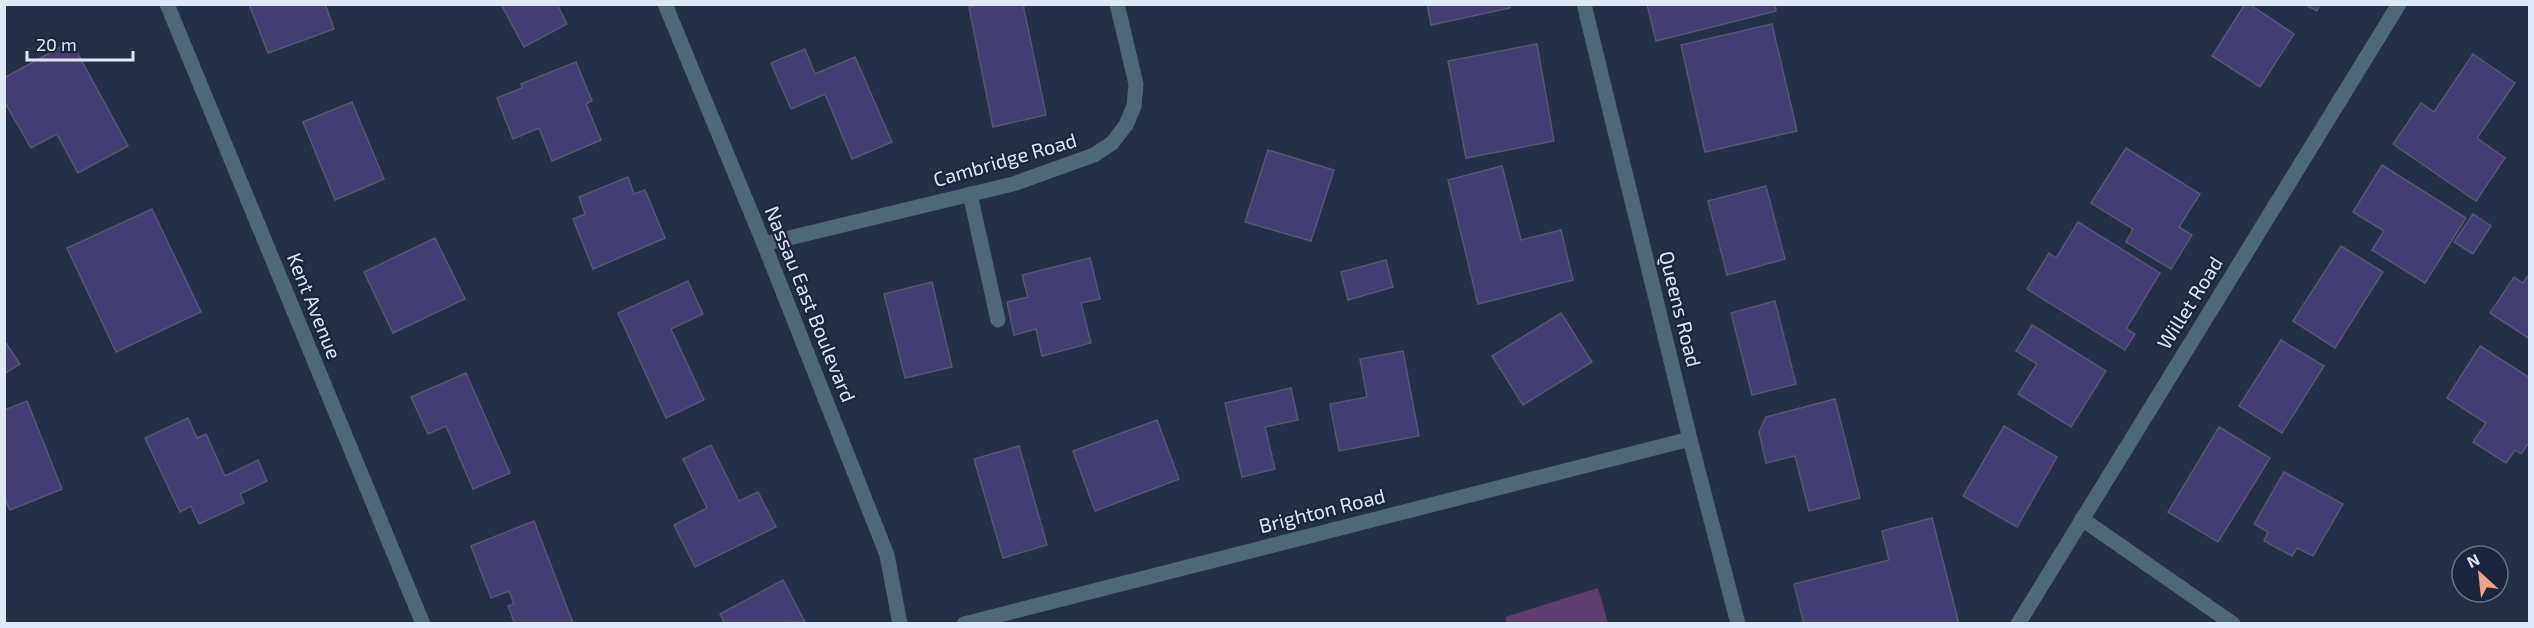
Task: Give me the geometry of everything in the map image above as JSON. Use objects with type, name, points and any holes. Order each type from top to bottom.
[{"type":"street","name":"Kent Avenue","points":[[167,4],[423,624]]},
{"type":"street","name":"Nassau East Boulevard","points":[[664,4],[764,244],[887,555],[900,624]]},
{"type":"street","name":"Cambridge Road","points":[[764,244],[1013,184],[1094,155],[1112,143],[1126,126],[1134,106],[1136,84],[1117,4]]},
{"type":"street","name":"Queens Road","points":[[1584,4],[1690,439],[1738,624]]},
{"type":"street","name":"Willet Road","points":[[2018,624],[2399,4]]},
{"type":"street","points":[[970,194],[998,320]]},
{"type":"street","name":"Brighton Road","points":[[964,624],[1690,439]]},
{"type":"street","points":[[2082,519],[2233,624]]},
{"type":"shaded area","points":[[1598,588],[1608,623],[1507,623],[1505,617]]},
{"type":"building","points":[[249,4],[325,4],[334,29],[268,53]]},
{"type":"building","points":[[501,4],[557,4],[567,24],[524,47]]},
{"type":"building","points":[[982,4],[1023,4],[1046,115],[993,127],[969,7]]},
{"type":"building","points":[[1427,4],[1509,4],[1510,8],[1431,25]]},
{"type":"building","points":[[1647,4],[1775,4],[1776,11],[1656,41]]},
{"type":"building","points":[[2245,4],[2249,4],[2294,34],[2260,87],[2212,56]]},
{"type":"building","points":[[2304,4],[2320,4],[2317,11]]},
{"type":"building","points":[[1772,24],[1797,131],[1705,152],[1681,45]]},
{"type":"building","points":[[71,41],[128,146],[78,173],[57,134],[31,148],[4,101],[4,78]]},
{"type":"building","points":[[1537,44],[1554,141],[1466,158],[1448,61]]},
{"type":"building","points":[[805,49],[815,74],[855,57],[892,142],[852,159],[825,94],[791,109],[771,63]]},
{"type":"building","points":[[2473,54],[2515,83],[2477,138],[2505,158],[2476,201],[2393,144],[2421,103],[2434,112]]},
{"type":"building","points":[[576,62],[592,101],[586,104],[601,140],[552,161],[539,128],[513,139],[497,98],[522,88],[521,84]]},
{"type":"building","points":[[352,102],[384,179],[335,200],[303,122]]},
{"type":"building","points":[[2126,148],[2200,194],[2179,227],[2192,235],[2171,269],[2126,242],[2133,229],[2091,203]]},
{"type":"building","points":[[1268,150],[1334,170],[1311,241],[1245,222]]},
{"type":"building","points":[[2382,165],[2466,218],[2425,283],[2372,250],[2384,231],[2353,212]]},
{"type":"building","points":[[1502,166],[1521,240],[1561,230],[1573,280],[1478,304],[1448,180]]},
{"type":"building","points":[[628,177],[634,194],[645,190],[665,238],[593,269],[573,219],[585,214],[579,197]]},
{"type":"building","points":[[1766,186],[1785,259],[1727,275],[1708,201]]},
{"type":"building","points":[[152,209],[201,312],[116,352],[67,248]]},
{"type":"building","points":[[2473,214],[2491,226],[2473,254],[2454,242]]},
{"type":"building","points":[[2078,222],[2160,273],[2126,329],[2135,334],[2125,350],[2027,289],[2049,253],[2056,258]]},
{"type":"building","points":[[435,238],[465,299],[393,333],[364,272]]},
{"type":"building","points":[[2341,246],[2383,272],[2335,348],[2293,321]]},
{"type":"building","points":[[1090,258],[1100,299],[1081,303],[1091,343],[1042,356],[1036,329],[1014,335],[1007,302],[1028,297],[1022,275]]},
{"type":"building","points":[[1386,260],[1393,287],[1348,300],[1341,272]]},
{"type":"building","points":[[2530,273],[2530,339],[2490,313],[2514,277],[2523,283]]},
{"type":"building","points":[[688,281],[703,314],[671,329],[704,400],[666,418],[618,313]]},
{"type":"building","points":[[932,282],[952,367],[905,378],[884,294]]},
{"type":"building","points":[[1775,301],[1796,384],[1752,395],[1731,313]]},
{"type":"building","points":[[1561,313],[1592,362],[1523,405],[1492,356]]},
{"type":"building","points":[[2032,325],[2106,371],[2071,427],[2018,394],[2037,364],[2016,351]]},
{"type":"building","points":[[4,340],[20,364],[4,374]]},
{"type":"building","points":[[2281,340],[2324,366],[2282,433],[2239,406]]},
{"type":"building","points":[[2480,346],[2530,378],[2530,441],[2521,454],[2515,450],[2506,463],[2473,442],[2486,423],[2447,398]]},
{"type":"building","points":[[1403,351],[1419,436],[1339,451],[1330,404],[1367,397],[1360,359]]},
{"type":"building","points":[[466,373],[510,473],[473,489],[446,426],[428,434],[411,397]]},
{"type":"building","points":[[1291,388],[1298,420],[1265,427],[1275,469],[1242,477],[1225,403]]},
{"type":"building","points":[[1835,399],[1860,498],[1809,511],[1795,456],[1766,463],[1759,432],[1766,417]]},
{"type":"building","points":[[27,401],[62,489],[10,510],[4,497],[4,410]]},
{"type":"building","points":[[188,418],[197,438],[206,434],[225,476],[258,460],[267,481],[240,494],[244,503],[199,524],[191,506],[180,512],[145,438]]},
{"type":"building","points":[[1157,420],[1179,479],[1095,511],[1073,451]]},
{"type":"building","points":[[2004,426],[2057,457],[2017,527],[1963,496]]},
{"type":"building","points":[[2219,427],[2270,458],[2218,542],[2168,512]]},
{"type":"building","points":[[711,445],[739,501],[758,492],[776,527],[695,567],[674,525],[707,508],[683,459]]},
{"type":"building","points":[[1019,446],[1047,545],[1003,558],[974,459]]},
{"type":"building","points":[[2284,472],[2343,504],[2313,556],[2297,548],[2292,556],[2264,541],[2268,532],[2254,524]]},
{"type":"building","points":[[1932,518],[1959,624],[1804,624],[1794,584],[1889,560],[1882,531]]},
{"type":"building","points":[[534,521],[572,624],[515,624],[508,606],[514,604],[509,591],[491,598],[471,546]]},
{"type":"building","points":[[783,580],[805,622],[725,624],[720,614]]}]
